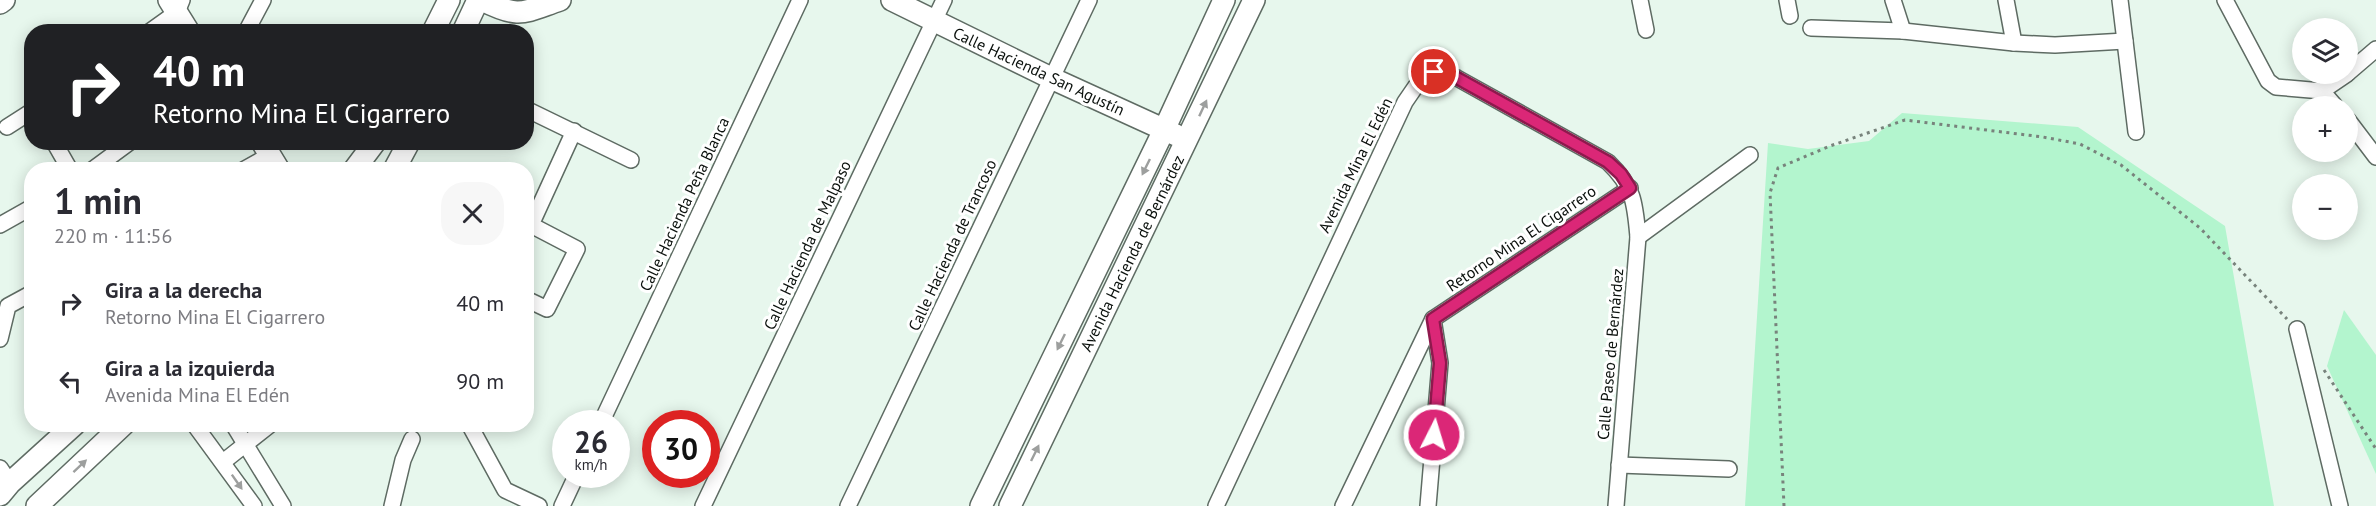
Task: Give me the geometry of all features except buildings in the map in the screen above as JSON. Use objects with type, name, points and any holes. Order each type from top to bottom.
[{"type":"street","points":[[0,3],[4,0]]},
{"type":"street","points":[[250,24],[263,0]]},
{"type":"street","points":[[437,24],[449,0]]},
{"type":"street","points":[[467,24],[480,0],[507,12],[521,13],[560,0]]},
{"type":"street","name":"Calle Hacienda Peña Blanca","points":[[607,410],[800,0]]},
{"type":"street","name":"Calle Hacienda San Agustín","points":[[892,0],[1051,78],[1188,140]]},
{"type":"street","name":"Calle Hacienda de Malpaso","points":[[704,506],[944,0]]},
{"type":"street","name":"Calle Hacienda de Trancoso","points":[[848,506],[1089,0]]},
{"type":"street","name":"Avenida Hacienda de Bernárdez","points":[[981,506],[1164,130],[1224,0]]},
{"type":"street","name":"Avenida Hacienda de Bernárdez","points":[[1010,506],[1254,0]]},
{"type":"street","points":[[1640,0],[1646,30]]},
{"type":"street","points":[[1787,0],[1790,16]]},
{"type":"street","points":[[1893,0],[1903,31]]},
{"type":"street","points":[[2006,0],[2014,43]]},
{"type":"street","points":[[2120,0],[2136,132]]},
{"type":"street","points":[[2225,0],[2268,81],[2276,87],[2322,91],[2332,84]]},
{"type":"street","points":[[157,24],[176,4],[185,24]]},
{"type":"street","points":[[1811,28],[1903,31],[2055,45],[2125,41]]},
{"type":"street","points":[[2358,64],[2376,49]]},
{"type":"street","name":"Avenida Mina El Edén","points":[[1216,506],[1405,102],[1416,86],[1434,72],[1457,78],[1608,162],[1621,174],[1630,188],[1635,204]]},
{"type":"street","points":[[2322,91],[2327,96]]},
{"type":"street","points":[[534,113],[632,160]]},
{"type":"street","points":[[7,127],[24,116]]},
{"type":"street","points":[[534,218],[574,131]]},
{"type":"street","points":[[2358,133],[2376,157]]},
{"type":"street","points":[[103,162],[119,150]]},
{"type":"street","points":[[1638,237],[1750,155]]},
{"type":"street","name":"Retorno Mina El Cigarrero","points":[[1433,319],[1630,188]]},
{"type":"street","name":"Calle Paseo de Bernárdez","points":[[1616,506],[1638,237],[1635,204]]},
{"type":"street","points":[[0,225],[24,212]]},
{"type":"street","points":[[534,227],[577,249],[547,309],[534,303]]},
{"type":"street","points":[[0,339],[8,306],[24,297]]},
{"type":"street","points":[[1343,506],[1433,319]]},
{"type":"street","points":[[1428,506],[1440,363],[1433,319]]},
{"type":"street","points":[[2297,329],[2340,506]]},
{"type":"street","points":[[3,482],[65,432]]},
{"type":"street","points":[[37,506],[116,432]]},
{"type":"street","points":[[200,432],[254,506]]},
{"type":"street","points":[[238,432],[283,506]]},
{"type":"street","points":[[223,462],[262,432]]},
{"type":"street","points":[[473,432],[505,490],[539,506]]},
{"type":"street","points":[[392,506],[403,460],[412,439]]},
{"type":"street","points":[[1619,465],[1729,469]]},
{"type":"street","points":[[562,506],[570,488]]},
{"type":"path","points":[[1784,506],[1770,193],[1774,178],[1778,168],[1830,146],[1905,120],[2043,137],[2080,144],[2121,165],[2200,228],[2297,329]]},
{"type":"path","points":[[2324,369],[2376,449]]},
{"type":"green space","points":[[1902,113],[2078,127],[2225,226],[2274,506],[1745,506],[1768,143],[1808,149],[1869,141]]},
{"type":"green space","points":[[2344,310],[2376,355],[2376,474],[2327,366]]},
{"type":"route","points":[[1434,72],[1457,78],[1608,162],[1621,174],[1630,188],[1433,319],[1440,363],[1434,435]]}]
